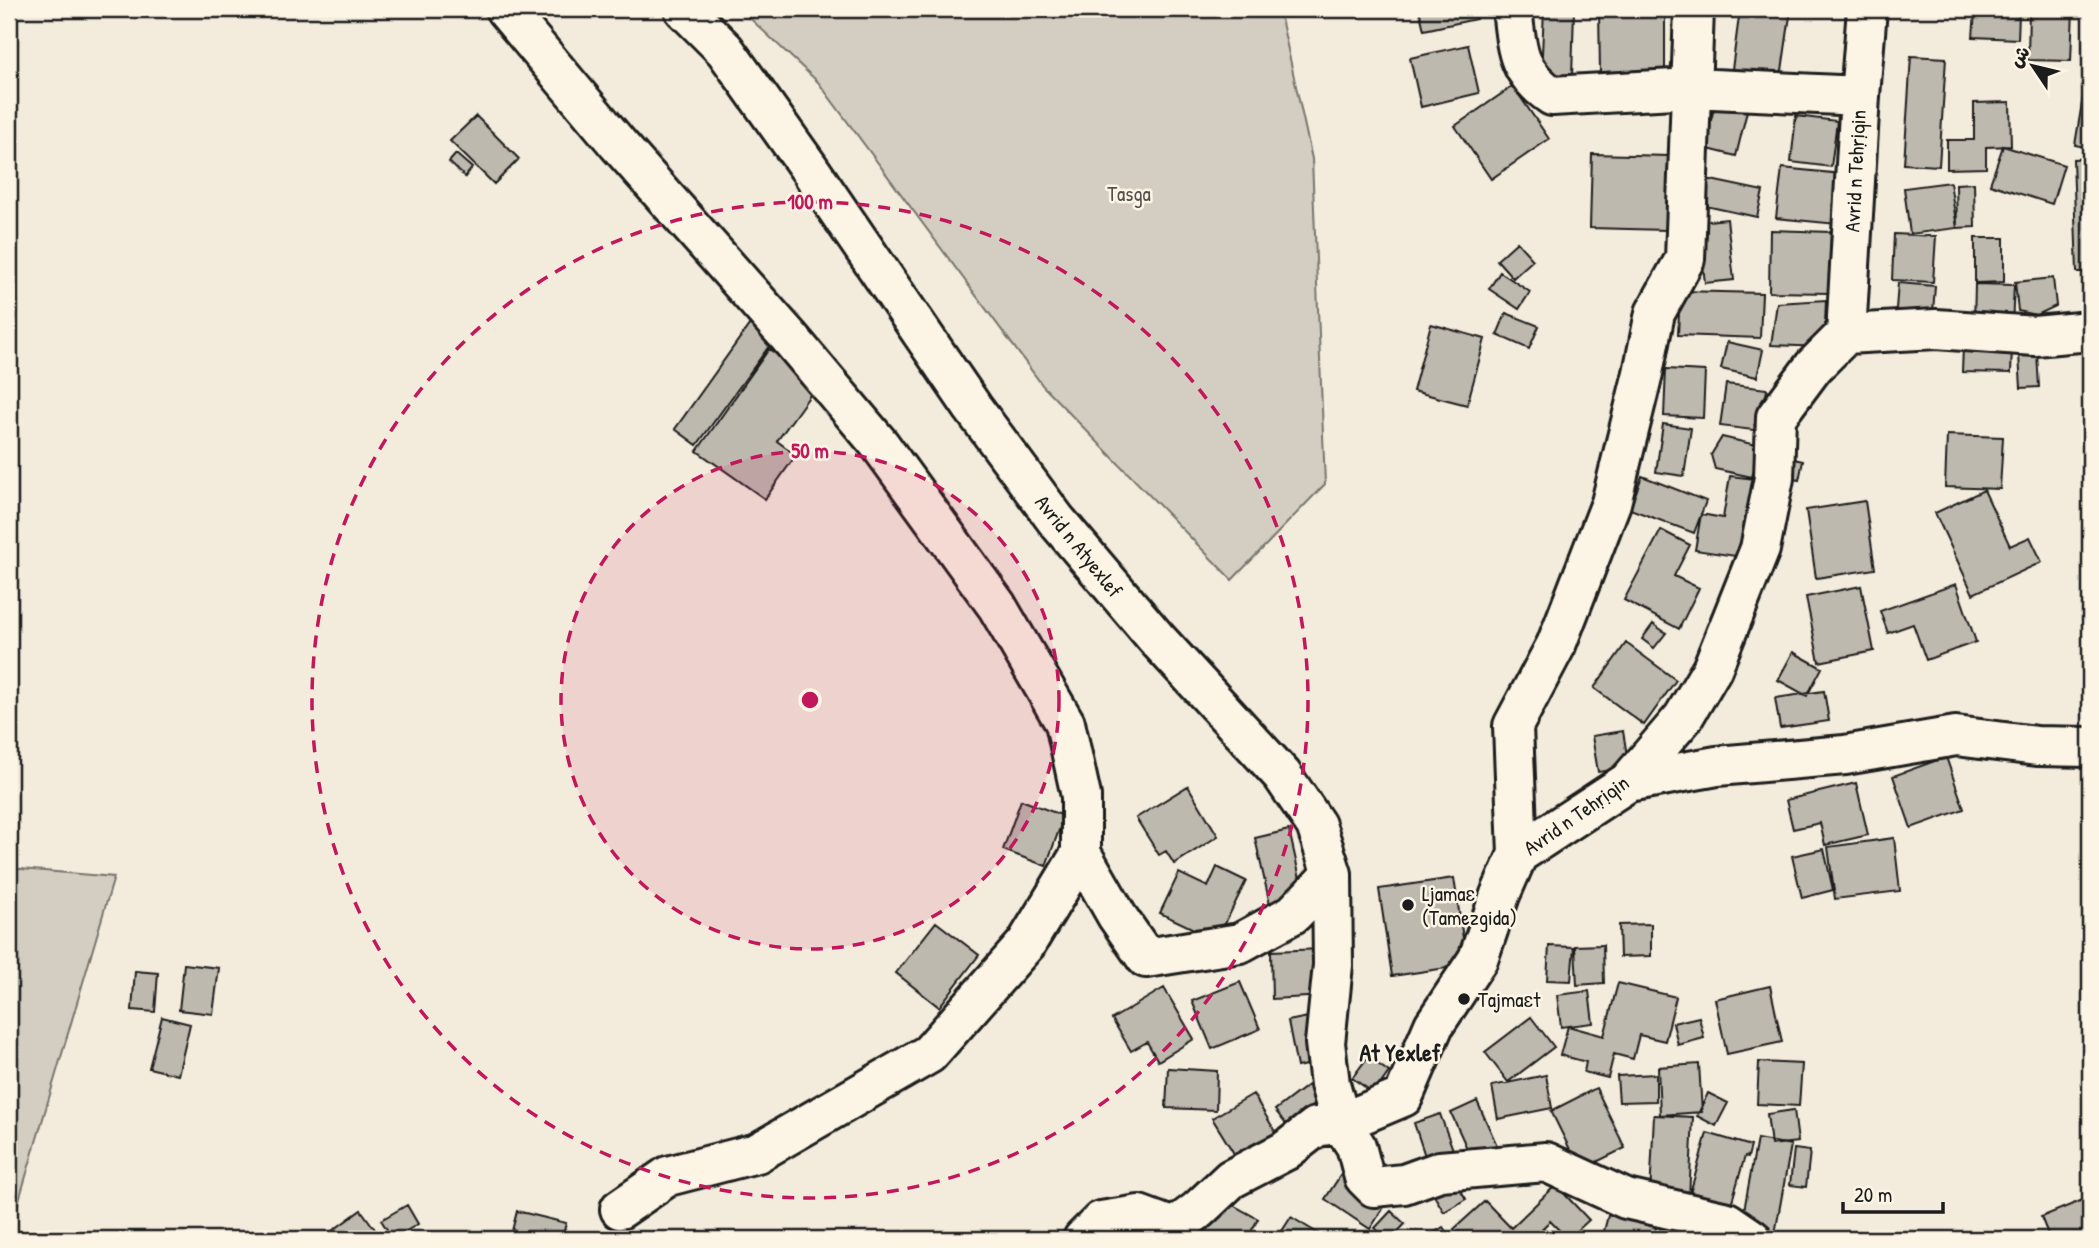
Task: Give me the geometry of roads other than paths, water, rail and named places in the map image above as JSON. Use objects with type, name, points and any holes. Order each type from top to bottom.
[{"type":"street","points":[[505,9],[618,144],[880,444],[997,606],[1065,723],[1081,796],[1081,853],[1116,916],[1146,958],[1240,943],[1293,914],[1332,874]]},
{"type":"street","name":"Avrid n Atyexlef","points":[[684,9],[725,50],[973,408],[1056,520],[1156,638],[1282,775],[1316,825],[1332,874],[1333,965],[1325,1043],[1331,1084],[1341,1123],[1356,1146],[1364,1177],[1374,1187],[1404,1185],[1440,1171],[1545,1162],[1626,1199],[1727,1223],[1752,1239]]},
{"type":"street","points":[[1512,9],[1521,64],[1535,84],[1552,96],[1691,88],[1860,96]]},
{"type":"street","points":[[1518,854],[1513,726],[1556,645],[1611,503],[1655,313],[1685,259],[1694,9]]},
{"type":"street","name":"Avrid n Teḥṛiqin","points":[[1083,1239],[1101,1221],[1139,1215],[1174,1228],[1231,1179],[1285,1151],[1316,1127],[1341,1123],[1403,1097],[1434,1025],[1478,959],[1500,895],[1518,854],[1628,782],[1683,718],[1712,669],[1760,549],[1774,478],[1776,417],[1814,366],[1846,334],[1867,9]]},
{"type":"street","points":[[1846,334],[1936,329],[2035,336],[2090,331]]},
{"type":"street","points":[[1628,782],[1717,766],[1845,755],[1955,736],[2037,746],[2090,747]]},
{"type":"street","points":[[620,1209],[668,1176],[757,1153],[929,1054],[1026,944],[1081,853]]},
{"type":"place","name":"Ljamaɛ (Tamezgida)","points":[[1408,905]]},
{"type":"place","name":"Tajmaɛt","points":[[1464,999]]},
{"type":"district","name":"At Yexlef","points":[[1400,1052]]},
{"type":"park label","name":"Tasga","points":[[1129,193]]}]
